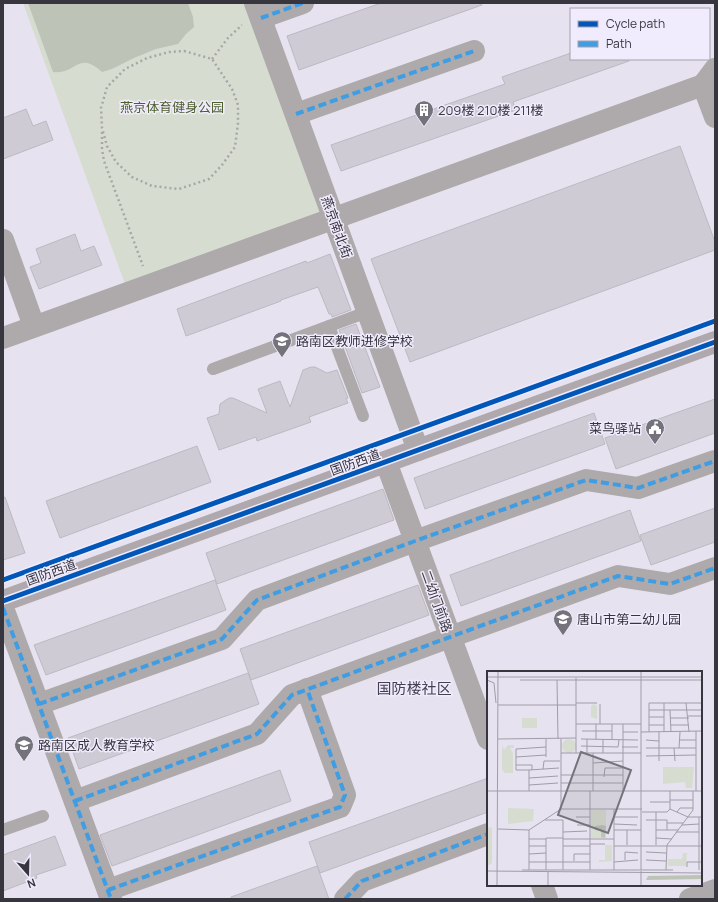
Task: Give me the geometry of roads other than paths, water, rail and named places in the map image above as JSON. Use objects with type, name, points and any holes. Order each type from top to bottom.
[{"type":"street","points":[[258,11],[303,3]]},
{"type":"street","name":"燕京南北街","points":[[258,11],[418,450]]},
{"type":"street","points":[[296,114],[474,51]]},
{"type":"street","points":[[3,338],[334,218],[709,77],[715,117]]},
{"type":"street","points":[[3,240],[34,326]]},
{"type":"street","name":"国防西道","points":[[3,601],[715,342]]},
{"type":"street","points":[[39,704],[222,639],[257,600],[415,541],[586,480],[638,488],[715,461]]},
{"type":"street","name":"二幼门前路","points":[[386,462],[487,736]]},
{"type":"street","points":[[75,801],[257,734],[292,695],[307,689],[618,576],[670,584],[715,568]]},
{"type":"street","points":[[3,608],[110,894],[340,807],[345,794],[307,689]]},
{"type":"street","points":[[345,899],[362,881],[487,834]]},
{"type":"street","points":[[542,886],[547,899]]},
{"type":"street","points":[[690,899],[715,890]]},
{"type":"lane","points":[[213,369],[367,312]]},
{"type":"lane","points":[[329,326],[363,416]]},
{"type":"lane","points":[[3,830],[43,816]]},
{"type":"place","name":"209楼 210楼 211楼","points":[[424,127]]},
{"type":"place","name":"路南区教师进修学校","points":[[282,358]]},
{"type":"place","name":"菜鸟驿站","points":[[655,445]]},
{"type":"place","name":"唐山市第二幼儿园","points":[[563,636]]},
{"type":"place","name":"路南区成人教育学校","points":[[24,762]]},
{"type":"district","name":"国防楼社区","points":[[414,688]]},
{"type":"park label","name":"燕京体育健身公园","points":[[172,107]]}]
